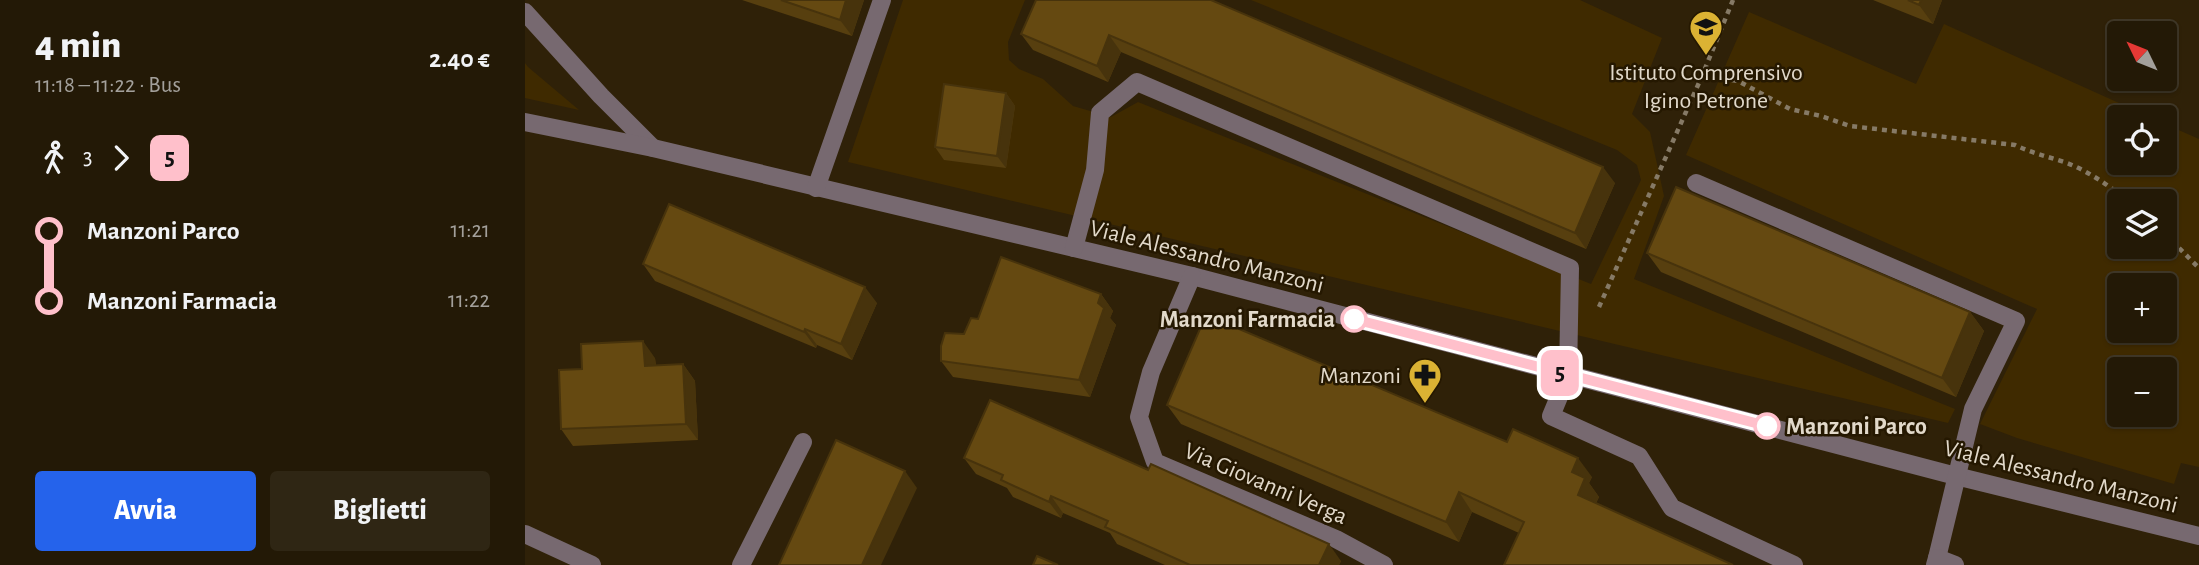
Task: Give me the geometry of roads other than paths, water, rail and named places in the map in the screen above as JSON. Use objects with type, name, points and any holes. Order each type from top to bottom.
[{"type":"street","points":[[816,188],[882,0]]},
{"type":"street","points":[[525,12],[601,96],[653,148]]},
{"type":"street","points":[[1074,248],[1095,170],[1100,113],[1137,82],[1570,268],[1568,375],[1551,416],[1639,456],[1672,508],[1794,565]]},
{"type":"street","name":"Viale Alessandro Manzoni","points":[[525,121],[653,148],[1192,276],[1956,476],[2199,536]]},
{"type":"street","points":[[1696,183],[2016,321],[1973,409],[1956,476],[1936,561],[1955,565]]},
{"type":"street","name":"Via Giovanni Verga","points":[[1192,276],[1151,372],[1139,417],[1155,462],[1336,539],[1384,565]]},
{"type":"street","points":[[741,565],[803,442]]},
{"type":"street","points":[[525,534],[592,565]]},
{"type":"place","name":"Istituto Comprensivo Igino Petrone","points":[[1706,57]]},
{"type":"place","name":"Manzoni Farmacia","points":[[1354,319]]},
{"type":"place","name":"Manzoni","points":[[1425,405]]},
{"type":"place","name":"Manzoni Parco","points":[[1767,426]]}]
